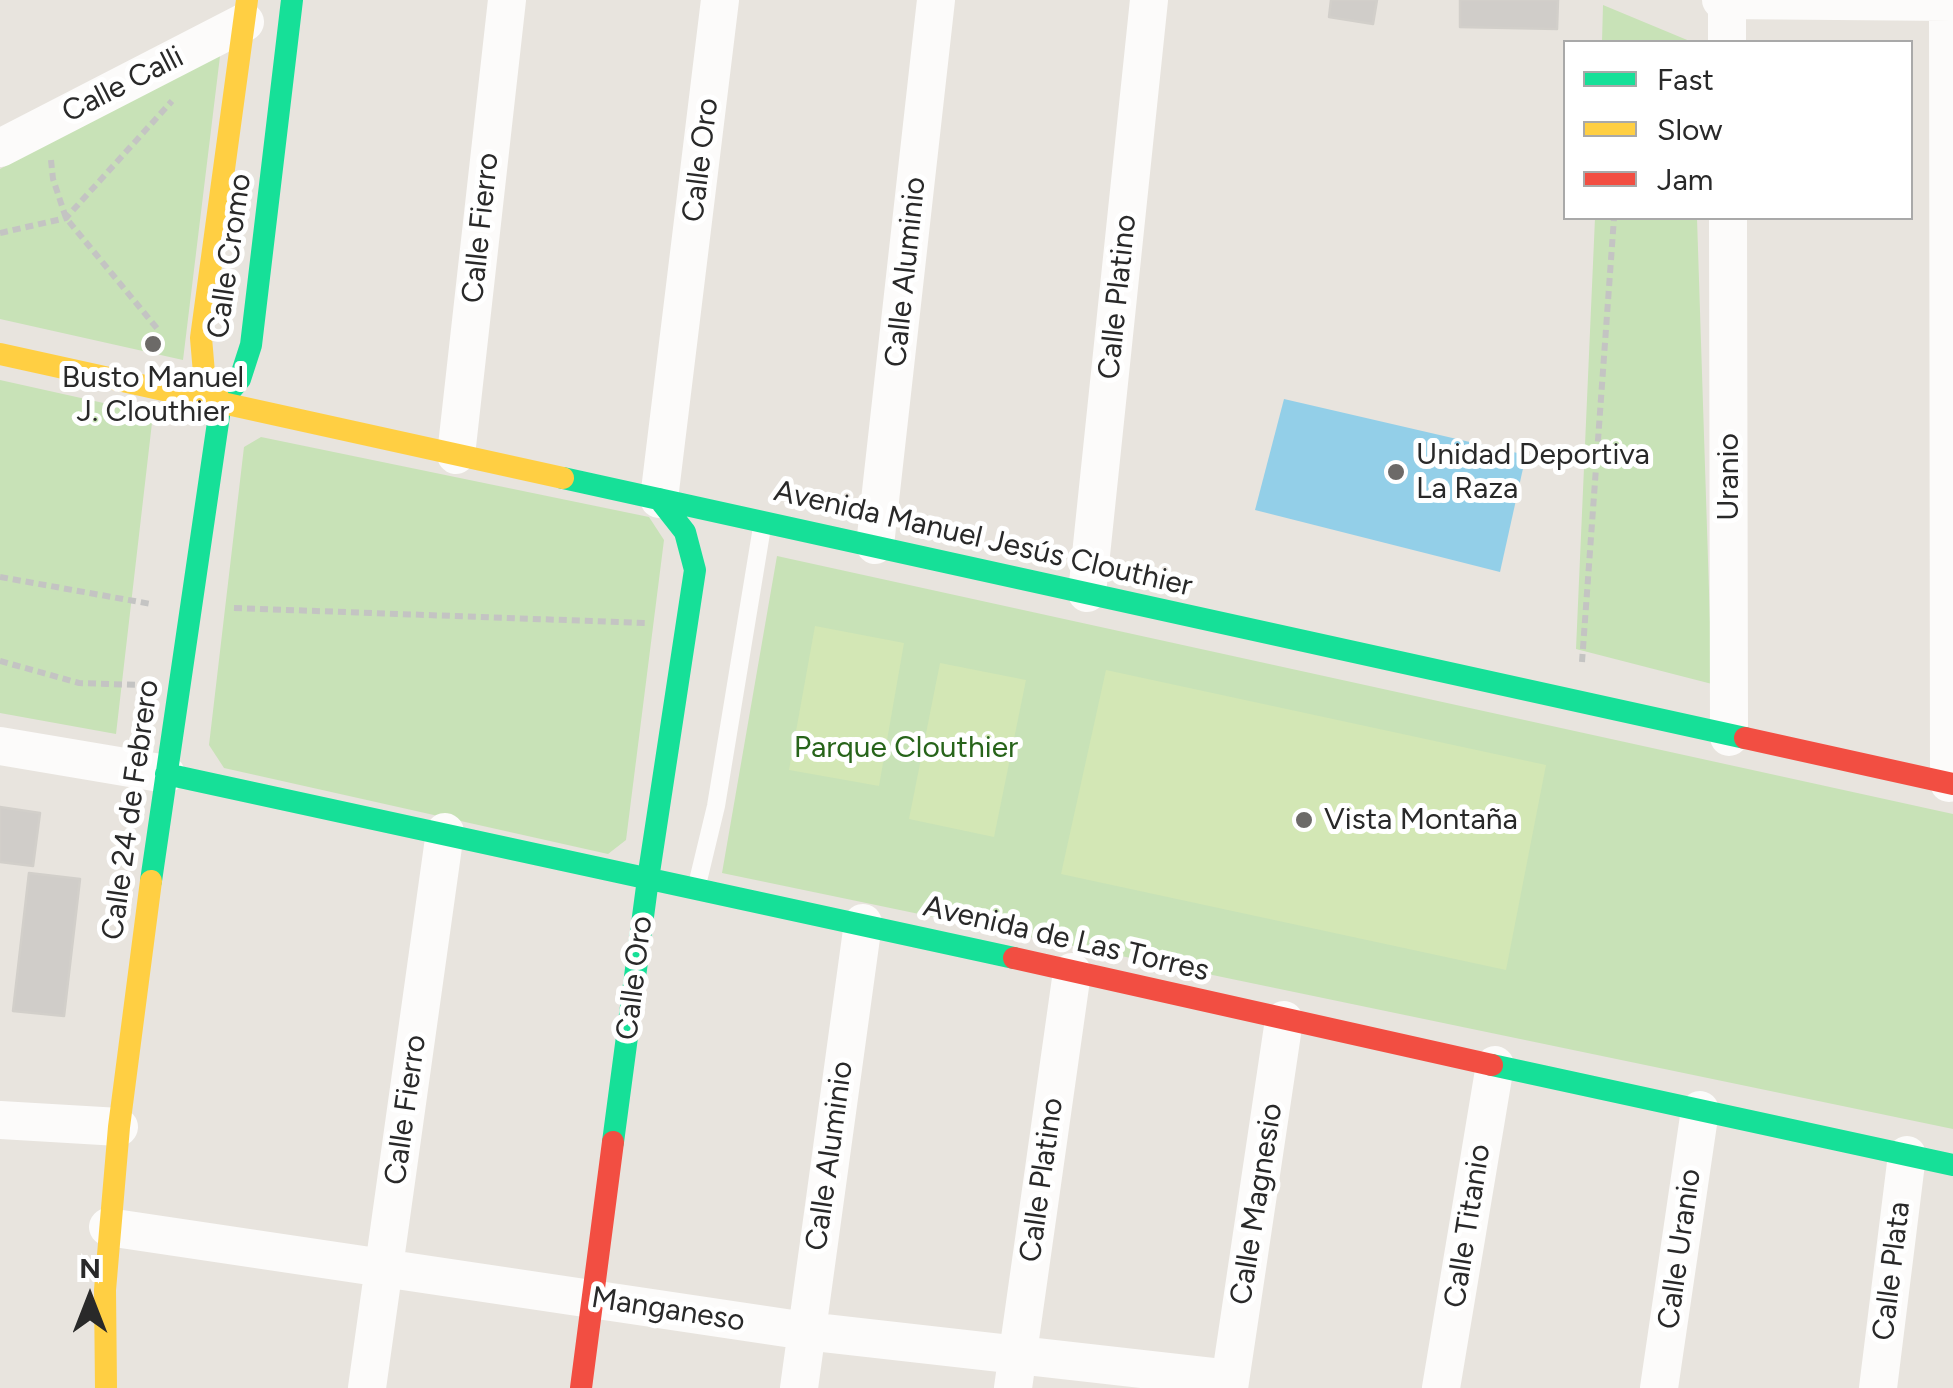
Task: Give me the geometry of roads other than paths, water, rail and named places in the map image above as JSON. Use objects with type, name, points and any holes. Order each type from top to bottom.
[{"type":"street","name":"Calle Cromo","points":[[246,11],[201,338],[204,373],[221,402],[240,380],[251,344],[292,0]]},
{"type":"street","name":"Calle Fierro","points":[[456,455],[506,0]]},
{"type":"street","name":"Calle Oro","points":[[660,499],[720,0]]},
{"type":"street","name":"Calle Aluminio","points":[[875,545],[936,0]]},
{"type":"street","name":"Calle Platino","points":[[1087,593],[1149,0]]},
{"type":"street","points":[[1728,40],[1725,1],[1950,1],[1951,784]]},
{"type":"street","name":"Calle Calli","points":[[0,148],[246,11]]},
{"type":"street","name":"Uranio","points":[[1728,220],[1729,736]]},
{"type":"street","name":"Avenida Manuel Jesús Clouthier","points":[[0,354],[1951,784]]},
{"type":"street","name":"Calle 24 de Febrero","points":[[106,1388],[108,1227],[119,1127],[221,402]]},
{"type":"street","points":[[660,499],[686,532],[695,570]]},
{"type":"street","points":[[695,570],[717,540],[774,526]]},
{"type":"street","name":"Calle Oro","points":[[581,1388],[648,880],[695,570]]},
{"type":"street","points":[[0,746],[166,774]]},
{"type":"street","name":"Avenida de Las Torres","points":[[166,774],[863,923],[1284,1020],[1953,1165]]},
{"type":"street","name":"Calle Fierro","points":[[367,1388],[445,832]]},
{"type":"street","name":"Calle Aluminio","points":[[798,1388],[863,923]]},
{"type":"street","name":"Calle Platino","points":[[1015,1370],[1072,972]]},
{"type":"street","name":"Calle Magnesio","points":[[1230,1384],[1284,1020]]},
{"type":"street","name":"Calle Titanio","points":[[1442,1388],[1495,1064]]},
{"type":"street","name":"Calle Uranio","points":[[1659,1388],[1700,1110]]},
{"type":"street","points":[[0,1120],[119,1127]]},
{"type":"street","name":"Calle Plata","points":[[1878,1388],[1907,1154]]},
{"type":"street","name":"Manganeso","points":[[108,1227],[806,1331],[1015,1370],[1230,1384]]},
{"type":"lane","points":[[697,889],[774,526]]},
{"type":"water","points":[[1284,399],[1526,455],[1500,572],[1255,510]]},
{"type":"place","name":"Busto Manuel J. Clouthier","points":[[153,344]]},
{"type":"place","name":"Unidad Deportiva La Raza","points":[[1396,472]]},
{"type":"place","name":"Vista Montaña","points":[[1304,820]]},
{"type":"park label","name":"Parque Clouthier","points":[[906,748]]}]
